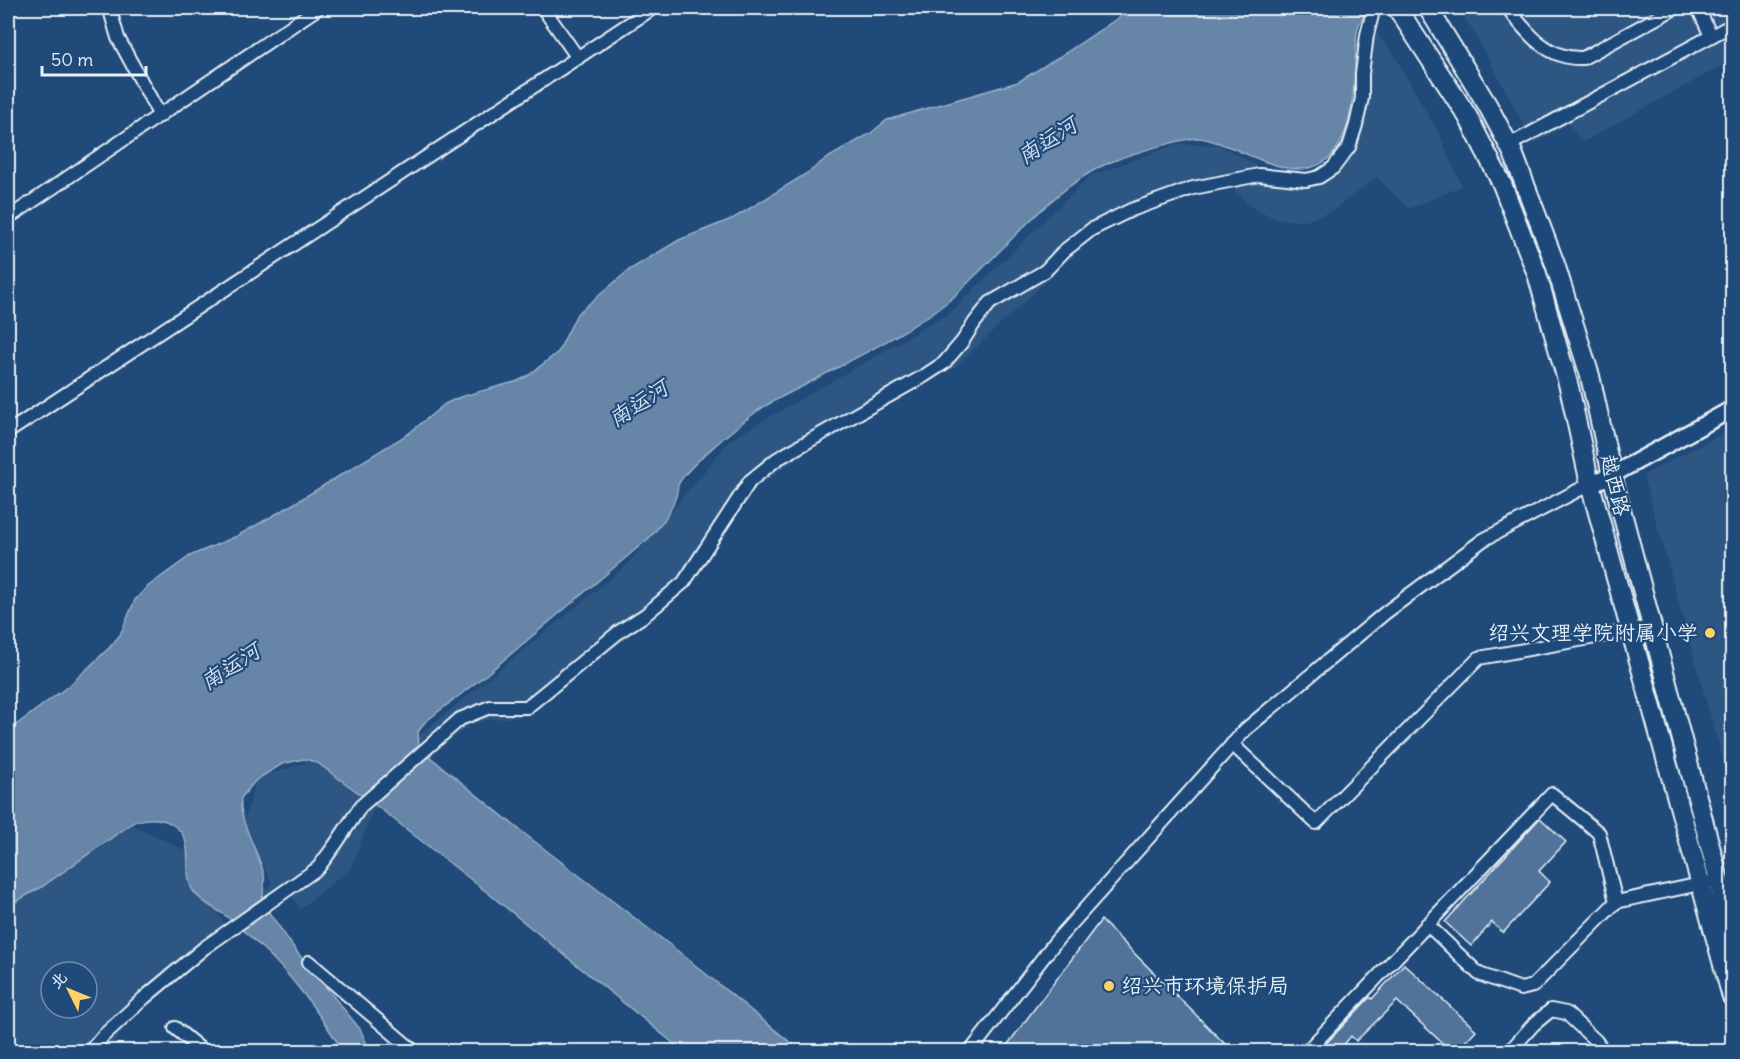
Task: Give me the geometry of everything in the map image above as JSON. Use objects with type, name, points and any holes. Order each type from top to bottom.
[{"type":"main road","name":"越西路","points":[[1397,8],[1468,117],[1502,184],[1537,274],[1569,387],[1590,484],[1631,631],[1710,882],[1732,941]]},
{"type":"main road","name":"越西路","points":[[1428,8],[1509,145],[1555,264],[1590,376],[1612,475],[1652,627],[1710,882],[1732,997]]},
{"type":"street","points":[[113,8],[118,38],[160,116]]},
{"type":"street","points":[[8,218],[318,8]]},
{"type":"street","points":[[543,8],[578,58]]},
{"type":"street","points":[[8,432],[653,8]]},
{"type":"street","points":[[89,1052],[144,998],[204,948],[318,868],[361,806],[460,719],[490,707],[527,707],[684,582],[750,481],[777,459],[944,363],[990,303],[1045,271],[1064,251],[1092,229],[1131,210],[1192,188],[1259,175],[1306,180],[1318,177],[1333,168],[1349,147],[1356,124],[1362,98],[1362,74],[1367,35],[1373,11],[1377,8]]},
{"type":"street","points":[[1508,8],[1533,38],[1555,54],[1571,59],[1583,58],[1674,8]]},
{"type":"street","points":[[1698,8],[1711,36]]},
{"type":"street","points":[[1509,145],[1732,25]]},
{"type":"street","points":[[970,1052],[1056,941],[1246,729],[1385,613],[1484,540],[1590,484],[1612,475],[1732,409]]},
{"type":"street","points":[[1232,744],[1316,823],[1479,658],[1652,627]]},
{"type":"street","points":[[1306,1052],[1552,794],[1599,833],[1616,902]]},
{"type":"street","points":[[1427,924],[1479,974],[1521,989],[1533,986],[1616,902],[1710,882]]},
{"type":"street","points":[[309,962],[401,1048],[415,1052]]},
{"type":"street","points":[[1509,1052],[1533,1025],[1551,1010],[1566,1013],[1596,1041],[1604,1052]]},
{"type":"street","points":[[175,1028],[204,1052]]},
{"type":"shaded area","points":[[1458,8],[1732,8],[1732,60],[1583,142],[1568,124],[1534,144],[1474,32]]},
{"type":"shaded area","points":[[1364,16],[1396,58],[1438,132],[1462,186],[1409,209],[1377,177],[1332,211],[1304,222],[1275,218],[1251,207],[1233,188],[1220,186],[1101,230],[954,368],[811,449],[755,488],[690,583],[647,622],[529,716],[475,721],[429,757],[372,812],[351,868],[300,909],[291,895],[229,936],[134,1017],[106,1051],[8,1052],[8,900],[127,822],[196,856],[200,884],[224,924],[272,884],[244,821],[257,778],[311,761],[319,767],[338,774],[358,795],[411,742],[627,565],[730,440],[950,313],[1090,176],[1178,144],[1219,145],[1261,168],[1305,174],[1316,172],[1331,157],[1343,137],[1356,85],[1361,21]]},
{"type":"shaded area","name":"绍兴文理学院附属小学","points":[[1732,429],[1732,792],[1643,475]]},
{"type":"water","name":"南运河","points":[[1133,8],[1369,8],[1357,32],[1349,119],[1336,150],[1325,161],[1311,168],[1295,169],[1262,161],[1214,141],[1193,138],[1123,157],[1096,169],[1077,181],[1042,209],[957,294],[933,313],[878,346],[767,405],[726,436],[683,477],[678,485],[670,511],[648,539],[487,674],[425,722],[418,732],[419,748],[801,1051],[683,1051],[378,807],[316,762],[304,759],[282,764],[256,780],[241,798],[243,817],[264,875],[263,904],[297,952],[360,1029],[370,1051],[343,1051],[314,1008],[282,968],[236,924],[197,896],[190,885],[186,842],[183,835],[172,824],[151,819],[134,822],[43,886],[8,906],[8,731],[71,684],[109,648],[120,635],[135,600],[147,587],[190,556],[237,536],[408,434],[445,404],[460,397],[518,381],[529,375],[558,352],[577,314],[629,270],[679,240],[734,218],[809,172],[824,160],[871,133],[887,120],[1018,82]]},
{"type":"building","points":[[1540,818],[1566,842],[1539,871],[1550,882],[1503,933],[1492,922],[1471,946],[1445,922]]},
{"type":"building","name":"绍兴市环境保护局","points":[[1101,920],[1233,1052],[1002,1052]]},
{"type":"building","points":[[1404,964],[1476,1030],[1456,1052],[1452,1052],[1397,1001],[1356,1041],[1351,1036],[1338,1052],[1318,1052],[1370,997],[1372,999]]},
{"type":"place","name":"绍兴文理学院附属小学","points":[[1710,633]]},
{"type":"place","name":"绍兴市环境保护局","points":[[1109,986]]}]
